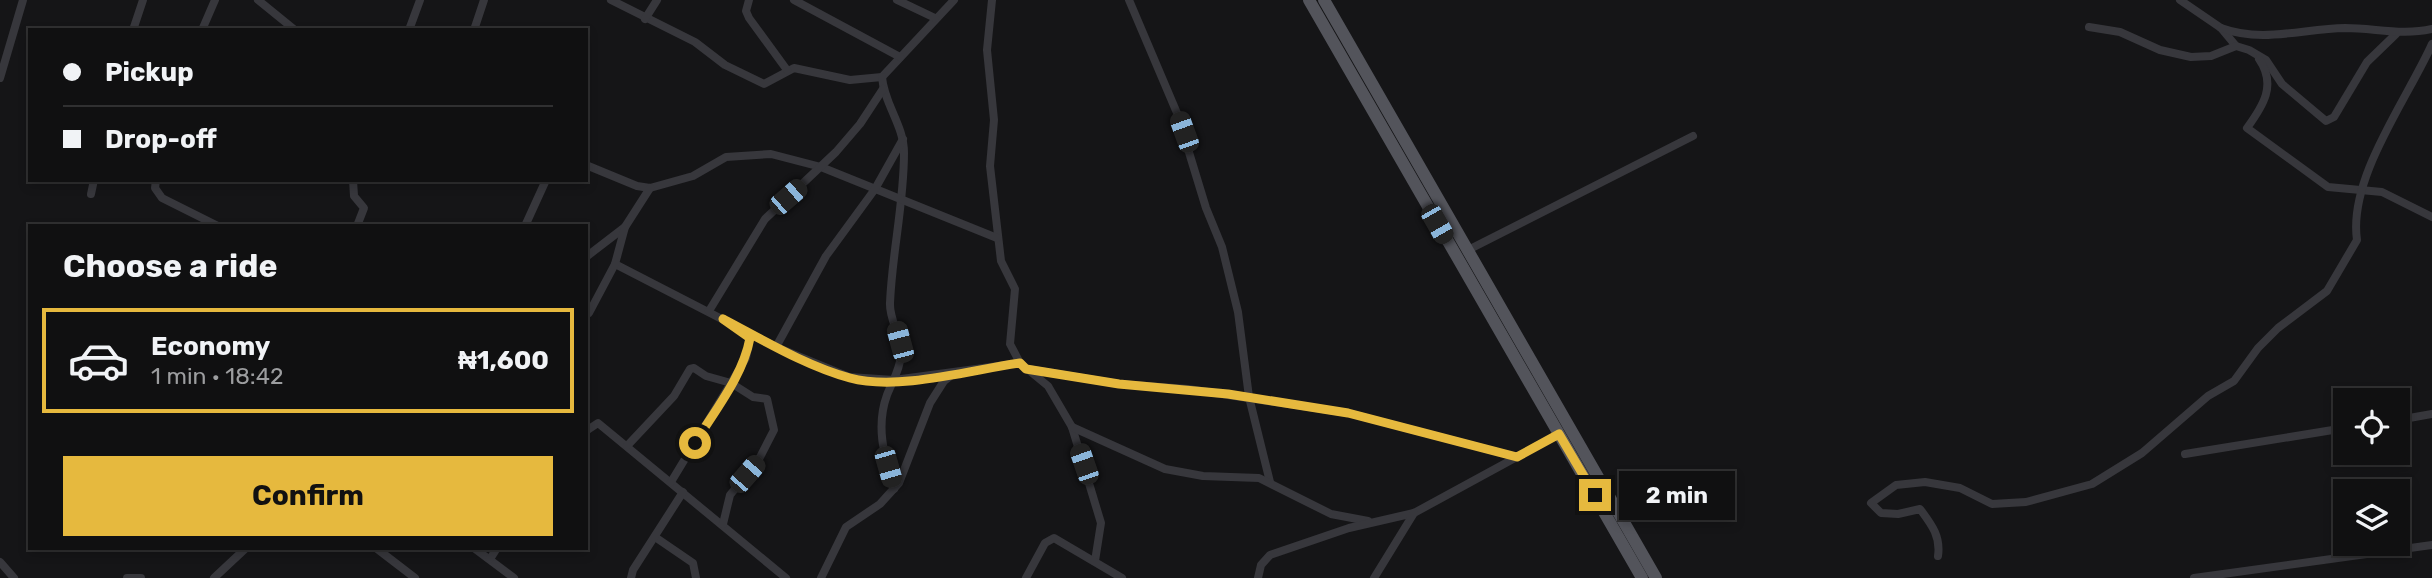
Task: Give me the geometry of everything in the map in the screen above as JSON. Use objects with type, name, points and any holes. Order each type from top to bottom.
[{"type":"main road","points":[[1309,0],[1643,578]]},
{"type":"main road","points":[[1324,0],[1656,578]]},
{"type":"street","points":[[0,78],[23,0]]},
{"type":"street","points":[[134,28],[143,0]]},
{"type":"street","points":[[203,28],[215,0]]},
{"type":"street","points":[[258,0],[293,28]]},
{"type":"street","points":[[269,8],[274,0]]},
{"type":"street","points":[[410,28],[421,0]]},
{"type":"street","points":[[475,28],[484,0]]},
{"type":"street","points":[[611,0],[695,42],[725,65],[759,83],[769,82],[787,70],[810,69],[850,80],[882,77],[954,0]]},
{"type":"street","points":[[645,19],[657,0]]},
{"type":"street","points":[[749,0],[748,18],[787,70]]},
{"type":"street","points":[[794,0],[900,57]]},
{"type":"street","points":[[897,0],[935,18]]},
{"type":"street","points":[[992,0],[987,50],[994,120],[990,166],[997,238],[1004,270],[1016,289],[1010,344],[1023,366],[1048,386],[1072,427],[1101,523],[1095,561]]},
{"type":"street","points":[[1129,0],[1177,113],[1206,208],[1222,247],[1238,312],[1249,397],[1270,482]]},
{"type":"street","points":[[2180,0],[2221,28],[2243,36],[2342,28],[2396,34],[2432,29]]},
{"type":"street","points":[[2089,27],[2120,32],[2160,50],[2191,57],[2211,55],[2236,46]]},
{"type":"street","points":[[2221,28],[2236,46],[2266,60],[2281,84],[2326,121],[2334,117],[2367,62],[2396,34]]},
{"type":"street","points":[[1938,556],[1940,545],[1934,527],[1920,509],[1898,514],[1881,513],[1871,503],[1896,485],[1925,482],[1960,488],[1992,504],[2026,502],[2092,484],[2154,444],[2176,421],[2208,396],[2234,381],[2258,348],[2278,328],[2327,291],[2357,240],[2354,219],[2377,148],[2417,78],[2432,44]]},
{"type":"street","points":[[2249,50],[2261,61],[2269,88],[2246,128],[2328,187],[2382,192],[2432,217]]},
{"type":"street","points":[[882,77],[883,89],[903,139],[902,200],[890,302],[901,352],[887,396],[880,436],[894,489]]},
{"type":"street","points":[[709,311],[765,219],[821,167],[860,124],[883,89]]},
{"type":"street","points":[[1468,250],[1693,136]]},
{"type":"street","points":[[776,346],[826,256],[874,189],[903,139]]},
{"type":"street","points":[[588,166],[637,186],[650,188],[693,176],[726,157],[771,154],[821,167],[997,238]]},
{"type":"street","points":[[91,194],[94,182]]},
{"type":"street","points":[[156,182],[155,188],[162,198],[214,224]]},
{"type":"street","points":[[352,182],[354,195],[363,208],[358,224]]},
{"type":"street","points":[[526,224],[545,182]]},
{"type":"street","points":[[589,313],[615,264],[625,227],[650,188]]},
{"type":"street","points":[[588,255],[625,227]]},
{"type":"street","points":[[615,264],[776,346],[849,377],[894,380],[1023,366],[1119,384],[1249,397],[1348,413],[1517,457]]},
{"type":"street","points":[[671,482],[746,358],[750,338],[723,319]]},
{"type":"street","points":[[627,446],[674,396],[690,369],[694,368],[706,376],[732,383],[753,397],[766,399],[774,430],[758,461],[730,495],[723,524]]},
{"type":"street","points":[[821,578],[846,527],[894,489],[930,402],[944,380],[956,372]]},
{"type":"street","points":[[2410,418],[2432,414]]},
{"type":"street","points":[[588,430],[598,424],[786,578]]},
{"type":"street","points":[[1072,427],[1165,469],[1270,482],[1331,514],[1356,520],[1380,521]]},
{"type":"street","points":[[2185,454],[2333,430]]},
{"type":"street","points":[[1258,578],[1266,559],[1279,551],[1414,513],[1559,434]]},
{"type":"street","points":[[631,578],[633,570],[683,492]]},
{"type":"street","points":[[1374,578],[1414,513]]},
{"type":"street","points":[[655,537],[693,563],[696,578]]},
{"type":"street","points":[[1026,578],[1050,538],[1095,561],[1118,577]]},
{"type":"street","points":[[2194,578],[2432,545]]},
{"type":"street","points":[[214,578],[244,550]]},
{"type":"street","points":[[379,550],[415,578]]},
{"type":"street","points":[[477,550],[514,578]]},
{"type":"street","points":[[489,559],[496,550]]},
{"type":"street","points":[[0,562],[14,578]]},
{"type":"street","points":[[0,575],[14,578]]},
{"type":"street","points":[[127,578],[141,578]]},
{"type":"route","points":[[695,443],[746,358],[750,338],[723,319],[776,346],[856,379],[894,380],[937,376],[1020,363],[1026,369],[1119,384],[1228,394],[1348,413],[1517,457],[1559,434],[1595,495]]}]
